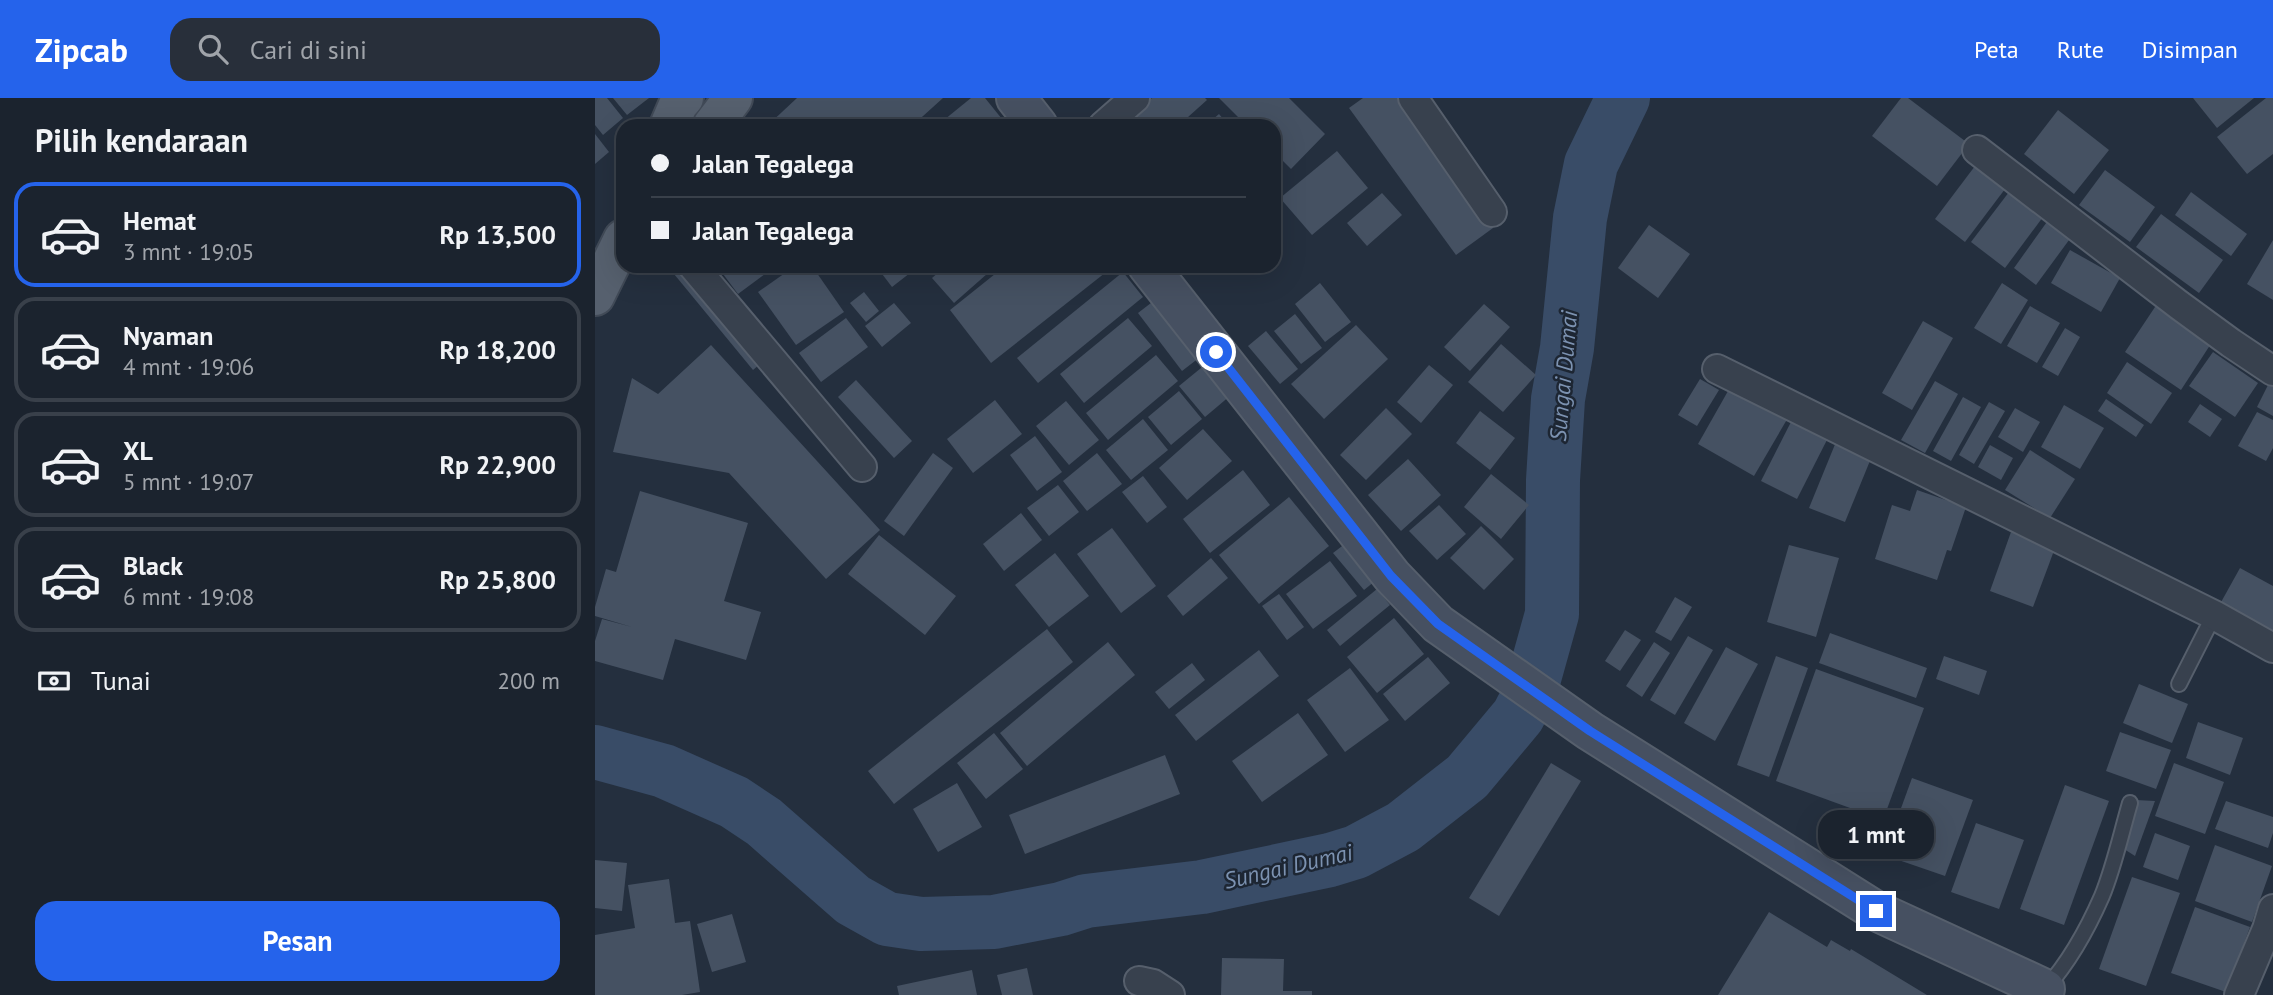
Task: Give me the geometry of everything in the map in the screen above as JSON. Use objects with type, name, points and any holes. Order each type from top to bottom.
[{"type":"main road","points":[[672,119],[684,98]]},
{"type":"main road","points":[[717,119],[733,98]]},
{"type":"main road","points":[[595,296],[616,253]]},
{"type":"street","points":[[1016,98],[1032,119]]},
{"type":"street","points":[[1111,119],[1135,98]]},
{"type":"street","points":[[1413,98],[1492,212]]},
{"type":"street","points":[[1977,150],[2200,320],[2273,371]]},
{"type":"street","points":[[699,273],[862,467]]},
{"type":"street","points":[[1154,273],[1384,566],[1438,624],[1590,731],[1876,911],[2047,993]]},
{"type":"street","points":[[1717,369],[2214,615],[2273,648]]},
{"type":"street","points":[[2239,995],[2273,909]]},
{"type":"street","points":[[1139,981],[1153,984],[1170,995]]},
{"type":"lane","points":[[2179,684],[2214,615]]},
{"type":"lane","points":[[2047,993],[2102,895],[2130,803]]},
{"type":"building","points":[[595,98],[607,98],[623,118],[616,119],[616,124],[603,135],[595,125]]},
{"type":"building","points":[[613,98],[649,98],[627,115]]},
{"type":"building","points":[[797,98],[943,98],[920,119],[774,119]]},
{"type":"building","points":[[971,98],[985,98],[1002,119],[945,119]]},
{"type":"building","points":[[1152,98],[1207,100],[1186,119],[1129,119]]},
{"type":"building","points":[[1219,98],[1289,98],[1325,134],[1291,169],[1281,159],[1281,119],[1240,119]]},
{"type":"building","points":[[1363,98],[1400,98],[1493,228],[1456,255],[1349,108]]},
{"type":"building","points":[[1901,98],[1908,98],[1969,144],[1937,186],[1872,136]]},
{"type":"building","points":[[2193,98],[2254,98],[2217,128]]},
{"type":"building","points":[[2266,98],[2273,98],[2273,154],[2247,174],[2217,137]]},
{"type":"building","points":[[2058,110],[2109,150],[2074,194],[2024,154]]},
{"type":"building","points":[[595,134],[609,152],[595,164]]},
{"type":"building","points":[[1337,151],[1368,188],[1312,235],[1281,197]]},
{"type":"building","points":[[1975,166],[2005,189],[1965,242],[1935,219]]},
{"type":"building","points":[[2105,170],[2155,207],[2130,242],[2079,205]]},
{"type":"building","points":[[2009,192],[2043,217],[2005,268],[1971,242]]},
{"type":"building","points":[[2191,192],[2247,234],[2231,256],[2175,215]]},
{"type":"building","points":[[1382,193],[1402,215],[1367,246],[1347,223]]},
{"type":"building","points":[[2161,214],[2223,260],[2199,293],[2136,247]]},
{"type":"building","points":[[2049,219],[2072,236],[2036,285],[2014,268]]},
{"type":"building","points":[[1649,225],[1690,254],[1658,298],[1618,268]]},
{"type":"building","points":[[2273,240],[2273,300],[2247,284]]},
{"type":"building","points":[[2070,250],[2120,278],[2101,312],[2051,283]]},
{"type":"building","points":[[690,273],[767,358],[753,370],[674,274]]},
{"type":"building","points":[[722,273],[766,273],[738,294]]},
{"type":"building","points":[[785,273],[817,273],[844,312],[796,345],[758,292]]},
{"type":"building","points":[[881,273],[910,273],[892,287]]},
{"type":"building","points":[[938,273],[988,273],[954,303],[932,278]]},
{"type":"building","points":[[996,273],[1105,273],[991,363],[950,310]]},
{"type":"building","points":[[1122,273],[1143,297],[1038,383],[1017,358]]},
{"type":"building","points":[[1320,283],[1351,322],[1325,342],[1295,304]]},
{"type":"building","points":[[2002,283],[2028,300],[2001,344],[1974,328]]},
{"type":"building","points":[[864,292],[879,311],[866,322],[850,303]]},
{"type":"building","points":[[1160,296],[1204,354],[1182,371],[1138,313]]},
{"type":"building","points":[[2159,301],[2214,339],[2181,390],[2125,352]]},
{"type":"building","points":[[894,303],[911,323],[882,347],[865,326]]},
{"type":"building","points":[[1484,304],[1510,327],[1470,371],[1444,347]]},
{"type":"building","points":[[2030,306],[2060,323],[2037,363],[2007,346]]},
{"type":"building","points":[[1295,314],[1322,348],[1301,364],[1274,331]]},
{"type":"building","points":[[846,318],[868,347],[821,382],[799,353]]},
{"type":"building","points":[[1128,318],[1152,346],[1084,403],[1060,374]]},
{"type":"building","points":[[1923,321],[1953,338],[1912,410],[1882,393]]},
{"type":"building","points":[[1356,325],[1388,359],[1324,419],[1291,384]]},
{"type":"building","points":[[2065,328],[2080,337],[2058,376],[2042,367]]},
{"type":"building","points":[[1266,331],[1298,369],[1280,384],[1248,346]]},
{"type":"building","points":[[1501,344],[1536,375],[1503,412],[1468,382]]},
{"type":"building","points":[[711,345],[880,530],[826,579],[729,473],[613,452],[632,378],[658,394]]},
{"type":"building","points":[[2213,352],[2258,383],[2235,417],[2189,386]]},
{"type":"building","points":[[1156,355],[1178,381],[1108,440],[1086,413]]},
{"type":"building","points":[[1212,359],[1237,390],[1205,417],[1179,386]]},
{"type":"building","points":[[2127,362],[2172,393],[2151,424],[2107,393]]},
{"type":"building","points":[[1429,365],[1453,385],[1421,423],[1397,402]]},
{"type":"building","points":[[1700,379],[1719,390],[1697,426],[1678,415]]},
{"type":"building","points":[[856,380],[912,441],[894,458],[838,397]]},
{"type":"building","points":[[1935,381],[1958,394],[1925,453],[1901,440]]},
{"type":"building","points":[[2269,383],[2273,385],[2273,416],[2257,407]]},
{"type":"building","points":[[1732,384],[1789,416],[1754,476],[1698,444]]},
{"type":"building","points":[[1179,391],[1202,419],[1171,445],[1148,417]]},
{"type":"building","points":[[1963,397],[1981,407],[1951,461],[1933,451]]},
{"type":"building","points":[[2106,399],[2144,425],[2136,437],[2098,411]]},
{"type":"building","points":[[995,400],[1022,434],[973,473],[947,439]]},
{"type":"building","points":[[1066,401],[1099,440],[1069,465],[1036,426]]},
{"type":"building","points":[[1989,402],[2005,411],[1974,464],[1959,455]]},
{"type":"building","points":[[2200,404],[2222,419],[2210,437],[2188,422]]},
{"type":"building","points":[[2064,405],[2104,428],[2080,469],[2041,447]]},
{"type":"building","points":[[1386,408],[1412,434],[1366,480],[1340,455]]},
{"type":"building","points":[[2015,408],[2040,422],[2023,452],[1998,437]]},
{"type":"building","points":[[1480,411],[1515,438],[1490,470],[1456,443]]},
{"type":"building","points":[[2257,412],[2273,420],[2273,448],[2266,461],[2238,446]]},
{"type":"building","points":[[1795,414],[1831,432],[1797,499],[1761,481]]},
{"type":"building","points":[[1143,419],[1168,450],[1131,480],[1106,450]]},
{"type":"building","points":[[1203,429],[1232,461],[1187,500],[1159,468]]},
{"type":"building","points":[[1035,436],[1062,472],[1037,491],[1010,455]]},
{"type":"building","points":[[1838,437],[1874,451],[1845,522],[1809,508]]},
{"type":"building","points":[[1990,445],[2013,458],[2001,480],[1978,467]]},
{"type":"building","points":[[2030,450],[2075,479],[2050,518],[2005,490]]},
{"type":"building","points":[[933,453],[953,468],[904,536],[884,521]]},
{"type":"building","points":[[1097,453],[1122,484],[1087,511],[1063,481]]},
{"type":"building","points":[[1408,459],[1441,495],[1401,531],[1368,495]]},
{"type":"building","points":[[1243,470],[1270,505],[1210,553],[1183,519]]},
{"type":"building","points":[[1491,474],[1529,505],[1501,539],[1464,507]]},
{"type":"building","points":[[1143,476],[1167,507],[1147,523],[1122,492]]},
{"type":"building","points":[[1058,485],[1079,512],[1049,536],[1027,508]]},
{"type":"building","points":[[1917,490],[1966,507],[1951,551],[1947,550],[1937,580],[1875,559],[1892,505],[1910,511]]},
{"type":"building","points":[[640,491],[748,523],[724,601],[761,612],[746,660],[675,639],[663,680],[595,661],[595,641],[602,619],[632,627],[595,616],[595,607],[606,569],[616,572]]},
{"type":"building","points":[[1289,497],[1329,546],[1259,604],[1219,555]]},
{"type":"building","points":[[1439,505],[1466,534],[1437,560],[1409,531]]},
{"type":"building","points":[[1021,513],[1042,540],[1004,571],[983,544]]},
{"type":"building","points":[[1481,526],[1514,559],[1484,590],[1450,558]]},
{"type":"building","points":[[1112,528],[1156,586],[1121,613],[1077,554]]},
{"type":"building","points":[[2011,532],[2055,548],[2033,607],[1990,591]]},
{"type":"building","points":[[879,535],[956,596],[925,635],[848,574]]},
{"type":"building","points":[[1350,540],[1380,577],[1364,590],[1333,553]]},
{"type":"building","points":[[1789,545],[1839,558],[1816,637],[1767,622]]},
{"type":"building","points":[[1055,553],[1089,596],[1049,627],[1015,585]]},
{"type":"building","points":[[1211,558],[1228,578],[1183,616],[1167,596]]},
{"type":"building","points":[[1330,561],[1357,596],[1313,629],[1286,594]]},
{"type":"building","points":[[2240,568],[2273,586],[2273,633],[2220,604]]},
{"type":"building","points":[[1377,589],[1390,605],[1340,646],[1327,630]]},
{"type":"building","points":[[1279,594],[1304,627],[1287,640],[1262,606]]},
{"type":"building","points":[[1675,597],[1692,607],[1671,641],[1655,632]]},
{"type":"building","points":[[1394,618],[1424,654],[1377,693],[1347,657]]},
{"type":"building","points":[[1047,629],[1073,662],[894,804],[868,771]]},
{"type":"building","points":[[1625,630],[1641,640],[1620,671],[1605,661]]},
{"type":"building","points":[[1830,633],[1927,668],[1916,698],[1819,663]]},
{"type":"building","points":[[1688,636],[1713,650],[1675,715],[1650,700]]},
{"type":"building","points":[[1108,642],[1135,675],[1027,766],[1000,733]]},
{"type":"building","points":[[1654,642],[1670,653],[1642,697],[1626,686]]},
{"type":"building","points":[[1726,647],[1758,664],[1715,741],[1684,723]]},
{"type":"building","points":[[1259,650],[1279,676],[1196,741],[1175,715]]},
{"type":"building","points":[[1776,656],[1808,668],[1769,777],[1737,765]]},
{"type":"building","points":[[1944,656],[1987,671],[1979,695],[1936,679]]},
{"type":"building","points":[[1428,657],[1450,683],[1405,721],[1383,694]]},
{"type":"building","points":[[1192,663],[1205,680],[1169,709],[1155,692]]},
{"type":"building","points":[[1350,668],[1389,720],[1345,752],[1307,700]]},
{"type":"building","points":[[1816,669],[1924,708],[1883,820],[1776,781]]},
{"type":"building","points":[[2139,684],[2188,704],[2172,743],[2123,723]]},
{"type":"building","points":[[1298,713],[1328,755],[1262,802],[1232,761]]},
{"type":"building","points":[[2198,722],[2243,738],[2230,775],[2186,758]]},
{"type":"building","points":[[2120,732],[2171,750],[2156,789],[2106,771]]},
{"type":"building","points":[[994,733],[1023,769],[986,799],[957,763]]},
{"type":"building","points":[[1165,755],[1180,794],[1025,854],[1009,815]]},
{"type":"building","points":[[1551,763],[1581,781],[1499,916],[1469,898]]},
{"type":"building","points":[[2174,763],[2224,782],[2205,834],[2155,816]]},
{"type":"building","points":[[1912,778],[1973,800],[1945,876],[1884,855]]},
{"type":"building","points":[[957,783],[982,827],[938,852],[913,809]]},
{"type":"building","points":[[2065,785],[2109,801],[2064,925],[2020,909]]},
{"type":"building","points":[[2136,800],[2155,801],[2135,856],[2124,849]]},
{"type":"building","points":[[2226,801],[2273,817],[2273,833],[2268,848],[2215,829]]},
{"type":"building","points":[[1976,823],[2024,840],[1999,909],[1951,892]]},
{"type":"building","points":[[2155,833],[2190,846],[2178,880],[2143,867]]},
{"type":"building","points":[[2215,845],[2272,866],[2252,922],[2195,901]]},
{"type":"building","points":[[595,860],[627,863],[622,911],[595,908]]},
{"type":"building","points":[[2132,877],[2180,893],[2146,986],[2099,969]]},
{"type":"building","points":[[669,879],[675,923],[690,921],[700,992],[682,995],[595,995],[595,935],[635,928],[628,885]]},
{"type":"building","points":[[2195,907],[2250,927],[2226,992],[2171,973]]},
{"type":"building","points":[[1769,912],[1827,947],[1831,940],[1850,951],[1851,949],[1927,995],[1718,995]]},
{"type":"building","points":[[732,914],[746,962],[712,972],[697,924]]},
{"type":"building","points":[[1222,958],[1284,959],[1283,991],[1312,991],[1312,995],[1221,995]]},
{"type":"building","points":[[1027,968],[1033,995],[1002,995],[997,975]]},
{"type":"building","points":[[972,970],[977,995],[899,995],[897,986]]},
{"type":"waterway","name":"Sungai Dumai","points":[[595,752],[664,771],[734,802],[764,822],[853,900],[887,919],[921,924],[994,922],[1061,909],[1086,901],[1202,887],[1330,860],[1356,852],[1403,827],[1467,777],[1518,716],[1530,693],[1552,614],[1553,480],[1558,399],[1567,348],[1580,218],[1591,164],[1623,98]]},
{"type":"route","points":[[1216,352],[1391,576],[1438,624],[1590,731],[1876,911]]}]
